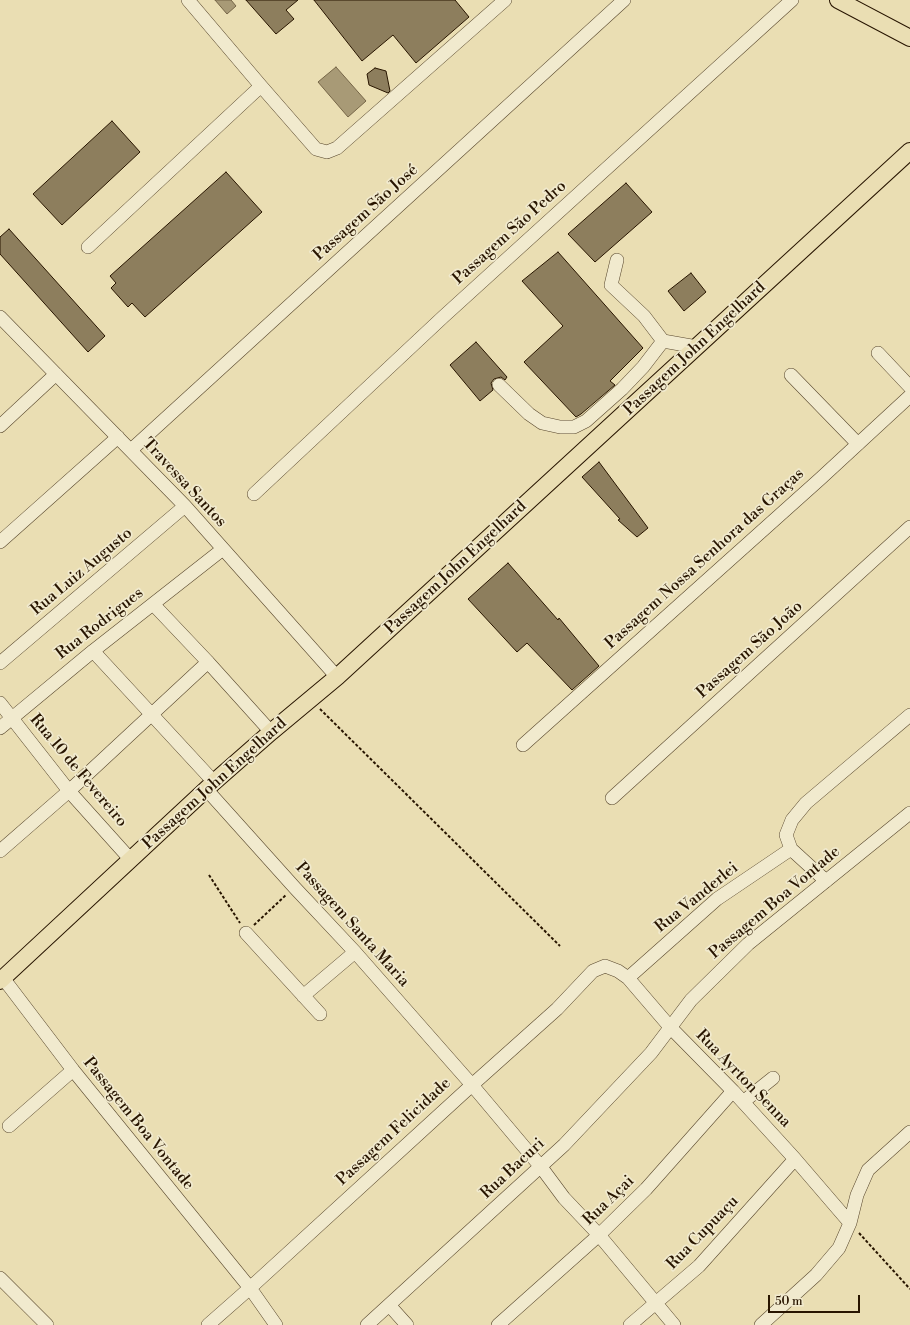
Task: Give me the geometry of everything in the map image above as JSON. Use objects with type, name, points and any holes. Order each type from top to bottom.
[{"type":"main road","points":[[838,0],[910,38]]},
{"type":"main road","name":"Passagem John Engelhard","points":[[2,980],[211,786],[271,732],[337,677],[910,151]]},
{"type":"street","points":[[188,0],[316,149],[322,152],[330,152],[337,148],[505,0]]},
{"type":"street","name":"Passagem São José","points":[[131,450],[624,0]]},
{"type":"street","name":"Passagem São Pedro","points":[[254,494],[443,317],[792,0]]},
{"type":"street","points":[[88,247],[261,86]]},
{"type":"street","points":[[617,260],[611,285],[644,316],[663,341],[697,347]]},
{"type":"street","name":"Travessa Santos","points":[[0,317],[185,506],[337,677]]},
{"type":"street","points":[[499,385],[529,414],[542,423],[560,427],[574,427],[586,421],[622,389],[643,367],[663,341]]},
{"type":"street","points":[[878,354],[910,387]]},
{"type":"street","points":[[0,426],[56,374]]},
{"type":"street","points":[[791,375],[858,444]]},
{"type":"street","name":"Passagem Nossa Senhora das Graças","points":[[523,746],[910,396]]},
{"type":"street","points":[[0,542],[118,437]]},
{"type":"street","name":"Rua Luiz Augusto","points":[[0,663],[185,506]]},
{"type":"street","name":"Passagem São João","points":[[612,798],[910,527]]},
{"type":"street","name":"Rua Rodrigues","points":[[0,728],[93,651],[223,549]]},
{"type":"street","points":[[153,604],[271,732]]},
{"type":"street","name":"Passagem Santa Maria","points":[[93,651],[150,714],[295,888],[355,952],[472,1085],[541,1167],[564,1198],[599,1235],[674,1325]]},
{"type":"street","points":[[0,851],[69,791],[150,714],[208,662]]},
{"type":"street","name":"Rua 10 de Fevereiro","points":[[0,703],[69,791],[131,860]]},
{"type":"street","points":[[826,881],[791,849],[786,835],[792,820],[801,809],[910,715]]},
{"type":"street","name":"Passagem Boa Vontade","points":[[670,1027],[691,1000],[748,944],[910,813]]},
{"type":"street","name":"Rua Vanderlei","points":[[628,978],[717,899],[791,849]]},
{"type":"street","points":[[246,932],[320,1014]]},
{"type":"street","points":[[303,996],[355,952]]},
{"type":"street","name":"Rua Ayrton Senna","points":[[605,966],[618,970],[628,978],[670,1027],[733,1091],[796,1159],[850,1223]]},
{"type":"street","name":"Passagem Felicidade","points":[[208,1325],[557,1009],[593,971],[605,966]]},
{"type":"street","name":"Passagem Boa Vontade","points":[[2,980],[250,1288]]},
{"type":"street","name":"Rua Bacuri","points":[[368,1325],[564,1145],[651,1053],[670,1027]]},
{"type":"street","points":[[9,1126],[73,1070]]},
{"type":"street","points":[[743,1102],[773,1078]]},
{"type":"street","name":"Rua Açai","points":[[498,1325],[599,1235],[646,1190],[733,1091]]},
{"type":"street","points":[[761,1325],[816,1275],[839,1248],[850,1223],[857,1195],[868,1170],[910,1132]]},
{"type":"street","name":"Rua Cupuaçu","points":[[630,1325],[699,1266],[796,1159]]},
{"type":"street","points":[[0,1278],[47,1325]]},
{"type":"street","points":[[250,1288],[276,1325]]},
{"type":"street","points":[[389,1305],[407,1325]]},
{"type":"path","points":[[310,699],[560,946]]},
{"type":"path","points":[[209,876],[246,932],[295,888]]},
{"type":"path","points":[[850,1223],[910,1289]]},
{"type":"shaded area","points":[[215,0],[231,0],[236,6],[227,14]]},
{"type":"shaded area","points":[[336,67],[366,101],[348,117],[318,82]]},
{"type":"building","points":[[246,0],[298,0],[286,10],[294,19],[276,34]]},
{"type":"building","points":[[314,0],[455,0],[469,17],[416,63],[393,35],[362,61]]},
{"type":"building","points":[[375,68],[386,71],[390,91],[388,93],[369,85],[367,74]]},
{"type":"building","points":[[112,121],[140,152],[62,225],[33,194]]},
{"type":"building","points":[[226,172],[262,212],[145,317],[132,303],[128,307],[111,288],[116,283],[110,276]]},
{"type":"building","points":[[626,183],[652,212],[595,262],[568,234]]},
{"type":"building","points":[[9,229],[105,336],[88,352],[0,254],[0,237]]},
{"type":"building","points":[[558,252],[643,348],[610,381],[615,385],[576,417],[524,362],[563,326],[522,281]]},
{"type":"building","points":[[691,273],[706,292],[684,311],[668,291]]},
{"type":"building","points":[[476,342],[507,377],[505,380],[501,377],[494,379],[491,383],[493,390],[480,401],[450,365]]},
{"type":"building","points":[[599,462],[648,528],[637,537],[618,520],[620,519],[582,477]]},
{"type":"building","points":[[508,563],[558,620],[559,618],[599,666],[572,690],[527,643],[517,652],[468,599]]}]
